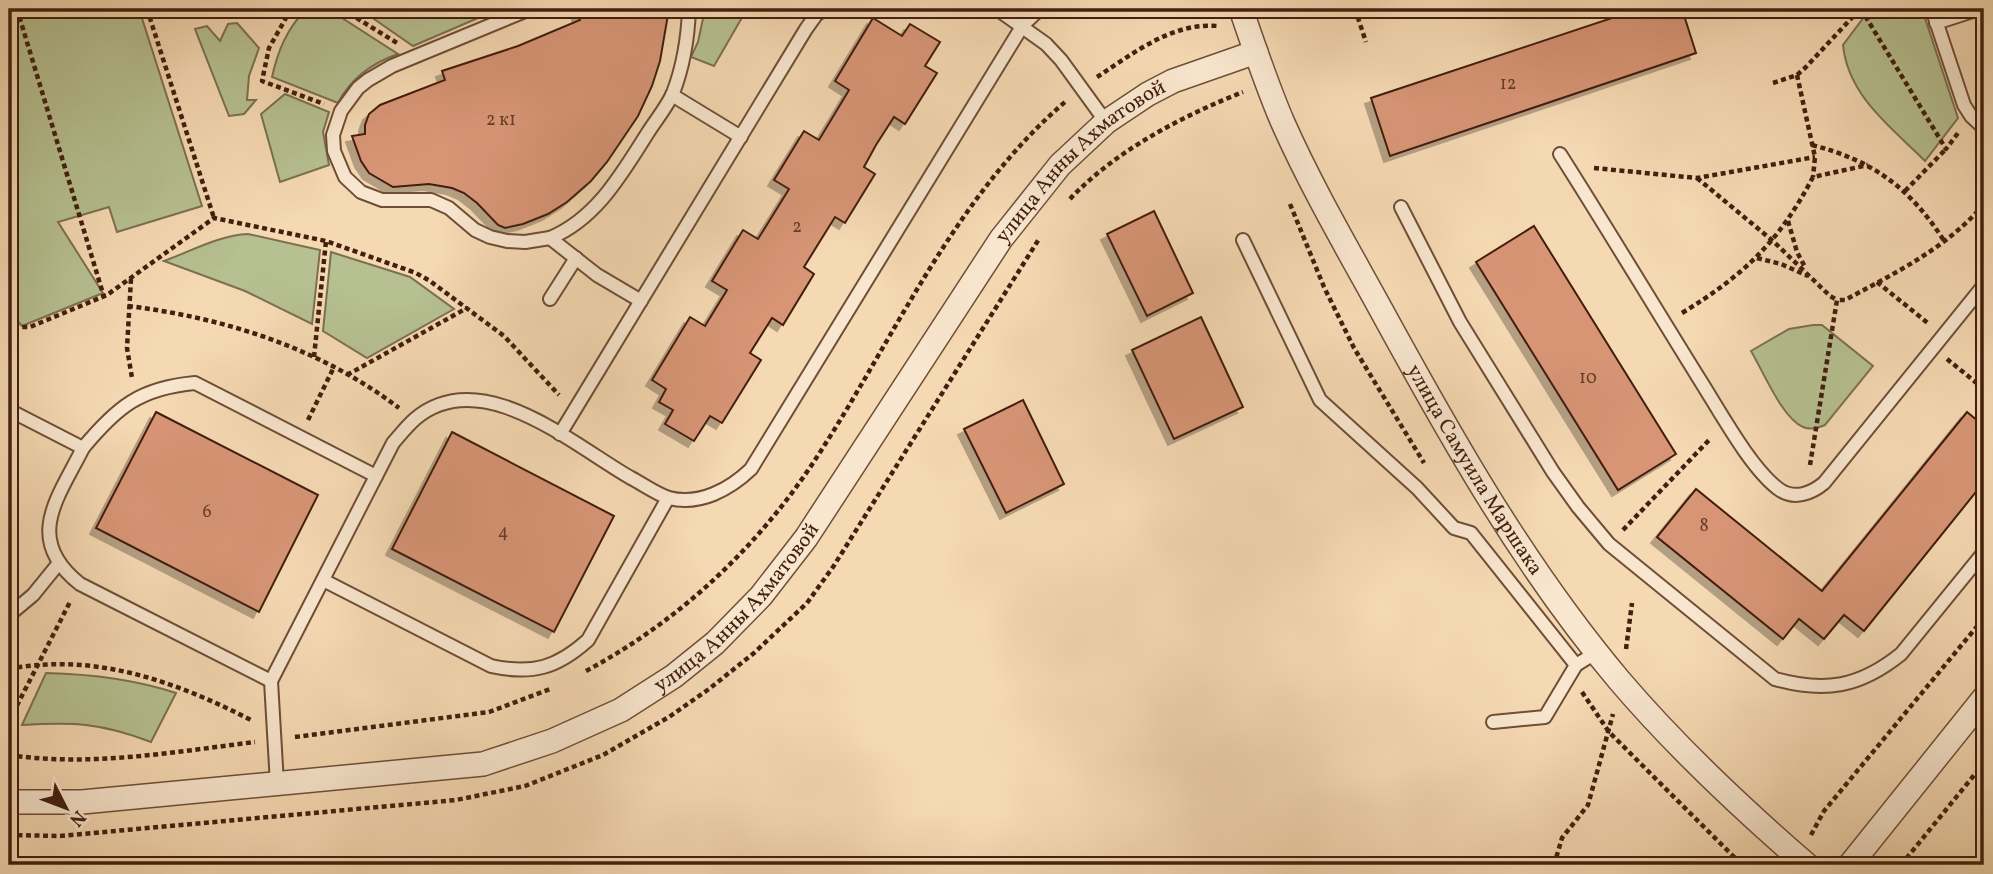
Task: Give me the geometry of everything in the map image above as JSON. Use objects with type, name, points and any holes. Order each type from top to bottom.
[{"type":"street","name":"улица Самуила Маршака","points":[[1241,9],[1284,125],[1312,181],[1437,411],[1491,504],[1570,618],[1680,748],[1807,865]]},
{"type":"street","name":"улица Анны Ахматовой","points":[[9,802],[82,802],[482,764],[552,741],[621,709],[674,676],[715,643],[761,596],[806,538],[1001,239],[1060,165],[1107,122],[1148,94],[1173,81],[1256,52]]},
{"type":"street","points":[[1850,865],[1984,698]]},
{"type":"lane","points":[[530,9],[386,69],[368,80],[341,111],[333,135],[334,151],[345,177],[360,191],[382,200],[431,200],[449,208],[475,230],[490,237],[525,242],[550,238],[579,223],[607,194],[672,95],[681,64],[689,9]]},
{"type":"lane","points":[[559,434],[816,15],[824,9]]},
{"type":"lane","points":[[998,9],[1023,25],[1054,52],[1107,122]]},
{"type":"lane","points":[[277,784],[271,681],[393,443],[414,419],[427,410],[448,402],[472,399],[501,404],[559,434],[668,498],[690,499],[725,490],[751,469],[1023,25],[1040,9]]},
{"type":"lane","points":[[1932,9],[1958,87],[1972,116],[1984,128]]},
{"type":"lane","points":[[1936,23],[1979,9]]},
{"type":"lane","points":[[672,95],[741,137]]},
{"type":"lane","points":[[1560,154],[1747,453],[1781,490],[1792,494],[1805,495],[1824,482],[1984,285]]},
{"type":"lane","points":[[1401,207],[1460,322],[1553,472],[1609,544],[1775,679],[1814,687],[1845,685],[1867,677],[1902,654],[1984,552]]},
{"type":"lane","points":[[550,238],[597,275],[641,301]]},
{"type":"lane","points":[[1243,240],[1320,400],[1417,488],[1454,528],[1471,533],[1576,665]]},
{"type":"lane","points":[[550,299],[576,258]]},
{"type":"lane","points":[[271,681],[80,584],[59,563],[50,540],[50,513],[83,448],[118,410],[136,398],[171,385],[195,383],[376,476]]},
{"type":"lane","points":[[9,410],[83,448]]},
{"type":"lane","points":[[323,580],[491,666],[509,670],[539,669],[572,655],[588,640],[668,498]]},
{"type":"lane","points":[[9,615],[33,595],[59,563]]},
{"type":"lane","points":[[1493,722],[1545,717],[1576,665],[1597,652]]},
{"type":"path","points":[[17,9],[104,297]]},
{"type":"path","points":[[147,9],[214,218]]},
{"type":"path","points":[[291,9],[269,48],[262,81],[341,111]]},
{"type":"path","points":[[342,9],[419,56]]},
{"type":"path","points":[[1355,9],[1366,42]]},
{"type":"path","points":[[1773,83],[1797,75],[1860,9],[1946,149]]},
{"type":"path","points":[[580,675],[639,640],[686,605],[716,579],[753,540],[811,466],[980,192],[1029,134],[1082,88],[1135,52],[1177,30],[1196,25],[1218,26]]},
{"type":"path","points":[[1665,323],[1715,293],[1756,258],[1788,221],[1813,177],[1815,157],[1797,75]]},
{"type":"path","points":[[1066,203],[1104,168],[1139,144],[1238,94]]},
{"type":"path","points":[[1905,191],[1946,149],[1972,116]]},
{"type":"path","points":[[1812,145],[1840,152],[1868,165],[1905,191],[1930,219],[1945,242]]},
{"type":"path","points":[[1567,166],[1697,178],[1815,157]]},
{"type":"path","points":[[1813,177],[1868,165]]},
{"type":"path","points":[[1697,178],[1773,240],[1837,300],[1845,299],[1919,259],[1945,242],[1984,204]]},
{"type":"path","points":[[9,318],[18,327],[30,327],[104,297],[214,218],[326,241],[416,273],[467,308],[519,349],[573,410]]},
{"type":"path","points":[[1788,221],[1797,252],[1813,279]]},
{"type":"path","points":[[637,737],[709,689],[754,653],[807,603],[833,567],[1044,231]]},
{"type":"path","points":[[314,357],[326,241]]},
{"type":"path","points":[[1756,258],[1781,264],[1813,279]]},
{"type":"path","points":[[131,278],[128,357],[136,398]]},
{"type":"path","points":[[1877,282],[1943,336]]},
{"type":"path","points":[[1805,495],[1837,300]]},
{"type":"path","points":[[128,306],[164,310],[216,321],[278,341],[347,374],[414,419]]},
{"type":"path","points":[[347,374],[467,308]]},
{"type":"path","points":[[1933,348],[1984,389]]},
{"type":"path","points":[[299,437],[334,368]]},
{"type":"path","points":[[1609,544],[1726,422]]},
{"type":"path","points":[[9,721],[80,584]]},
{"type":"path","points":[[1625,653],[1632,603]]},
{"type":"path","points":[[1811,835],[1824,811],[1984,618]]},
{"type":"path","points":[[9,669],[38,665],[93,665],[141,674],[181,688],[274,736]]},
{"type":"path","points":[[9,755],[79,760],[122,759],[274,736],[489,712],[560,684]]},
{"type":"path","points":[[1554,865],[1562,838],[1588,805],[1615,703]]},
{"type":"path","points":[[1609,732],[1742,865]]},
{"type":"path","points":[[1901,865],[1984,763]]},
{"type":"green space","points":[[9,9],[139,9],[202,206],[117,232],[109,207],[58,222],[103,293],[22,326],[9,311]]},
{"type":"green space","points":[[306,9],[328,9],[398,54],[363,72],[349,86],[338,103],[272,77],[284,40]]},
{"type":"green space","points":[[396,9],[499,9],[413,46],[374,19]]},
{"type":"green space","points":[[705,9],[747,9],[714,66],[691,57],[698,42]]},
{"type":"green space","points":[[1870,9],[1922,9],[1958,118],[1925,161],[1885,123],[1853,80],[1843,45]]},
{"type":"green space","points":[[237,23],[259,48],[249,76],[247,100],[256,100],[244,114],[229,116],[195,29],[207,26],[220,41],[228,24]]},
{"type":"green space","points":[[285,94],[329,112],[323,132],[329,165],[280,182],[261,114]]},
{"type":"green space","points":[[248,234],[320,250],[312,324],[245,291],[164,261],[216,240]]},
{"type":"green space","points":[[331,252],[410,277],[454,309],[367,358],[323,331]]},
{"type":"green space","points":[[1822,325],[1873,366],[1825,425],[1817,428],[1803,427],[1788,414],[1751,351],[1789,329]]},
{"type":"green space","points":[[46,673],[111,678],[176,693],[151,742],[88,725],[22,725]]},
{"type":"building","points":[[576,9],[669,9],[660,61],[638,116],[607,162],[591,181],[567,202],[548,214],[505,228],[498,225],[464,193],[452,188],[429,184],[393,187],[369,173],[361,161],[352,136],[365,134],[369,114],[380,105],[445,80],[442,71],[518,46],[580,20]]},
{"type":"building","points":[[1639,9],[1682,9],[1696,53],[1390,156],[1371,98]]},
{"type":"building","points":[[873,18],[902,36],[910,24],[940,42],[925,66],[937,73],[905,124],[894,117],[876,145],[864,167],[875,174],[845,223],[835,217],[804,267],[814,274],[783,325],[772,318],[750,353],[761,360],[722,423],[710,416],[694,441],[665,424],[673,410],[659,402],[666,389],[652,380],[690,317],[705,326],[727,290],[712,281],[743,230],[758,239],[789,189],[774,180],[804,131],[819,140],[849,90],[835,81]]},
{"type":"building","points":[[1154,211],[1193,293],[1147,316],[1107,234]]},
{"type":"building","points":[[1534,226],[1676,454],[1618,490],[1476,262]]},
{"type":"building","points":[[1201,317],[1243,407],[1174,439],[1132,350]]},
{"type":"building","points":[[1023,400],[1064,484],[1006,513],[964,429]]},
{"type":"building","points":[[156,412],[318,495],[259,612],[96,528]]},
{"type":"building","points":[[1967,412],[1984,426],[1984,482],[1864,631],[1844,615],[1824,639],[1799,619],[1783,639],[1657,537],[1696,489],[1822,591]]},
{"type":"building","points":[[452,432],[614,516],[554,632],[392,549]]}]
